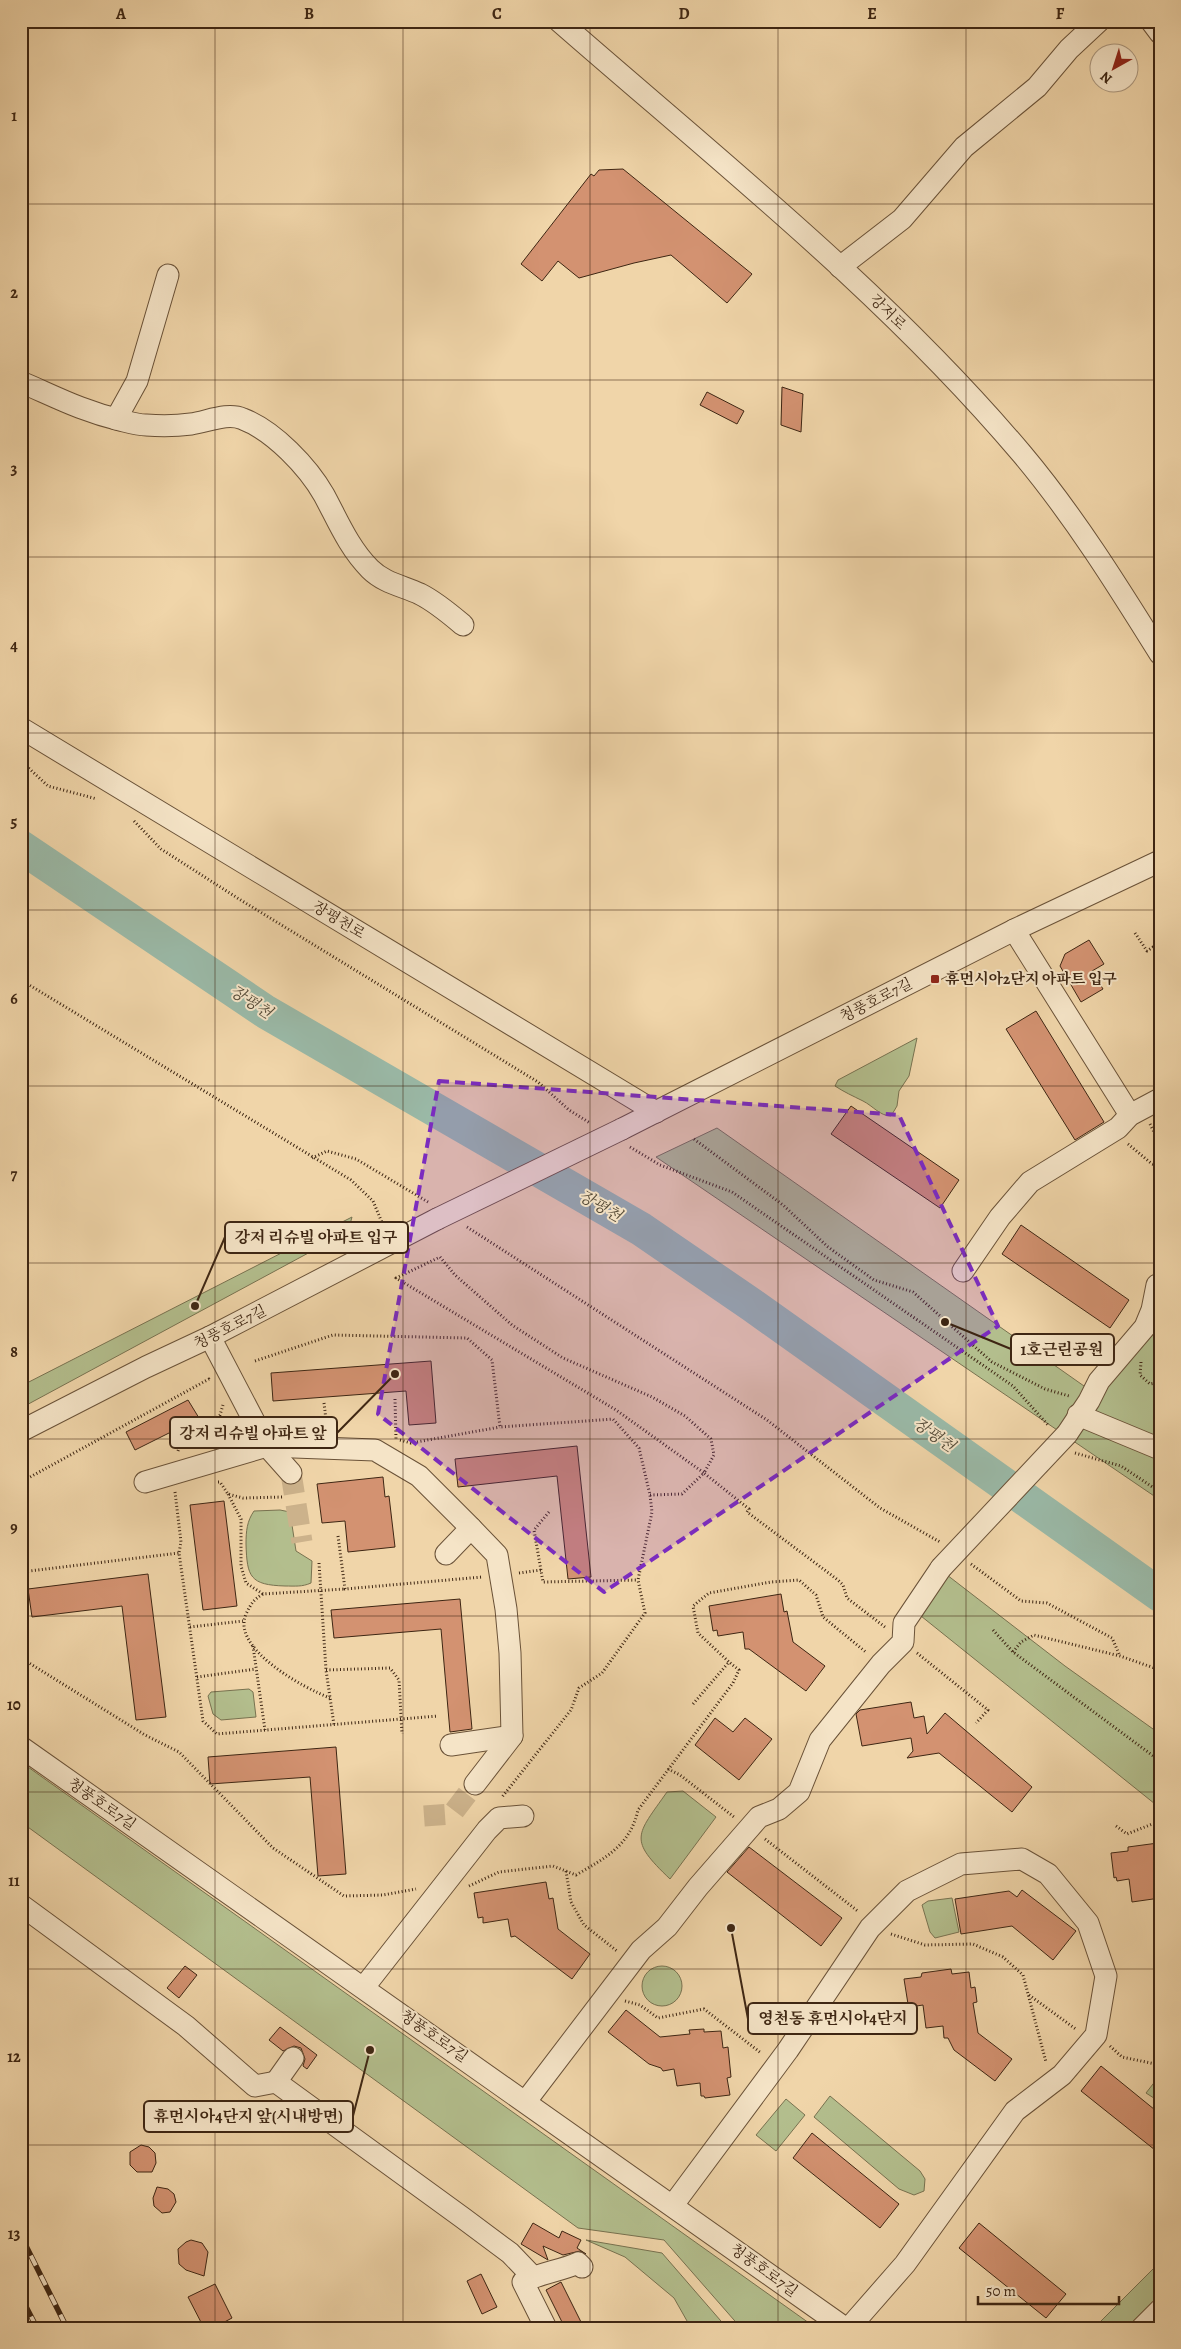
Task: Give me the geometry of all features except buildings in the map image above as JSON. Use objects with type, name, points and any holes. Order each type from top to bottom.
[{"type":"street","name":"강저로","points":[[560,21],[840,267],[894,317],[959,382],[1024,456],[1078,528],[1160,654]]},
{"type":"street","points":[[840,267],[902,219],[964,147],[1037,87],[1069,50],[1099,21]]},
{"type":"street","points":[[1151,21],[1160,33]]},
{"type":"street","points":[[116,419],[137,380],[168,275]]},
{"type":"street","points":[[21,382],[61,402],[116,419],[144,425],[189,424],[232,416],[242,418],[258,427],[290,452],[311,474],[346,538],[372,571],[388,582],[420,594],[442,607],[463,625]]},
{"type":"street","name":"장평천로","points":[[21,728],[656,1112]]},
{"type":"street","name":"청풍호로7길","points":[[21,1431],[146,1367],[210,1338],[391,1243],[435,1212],[624,1137],[656,1112],[1014,930],[1160,861]]},
{"type":"street","points":[[1014,930],[1140,1119]]},
{"type":"street","points":[[963,1271],[1000,1217],[1030,1182],[1118,1128],[1140,1119],[1160,1099]]},
{"type":"street","points":[[526,2101],[641,1950],[667,1927],[698,1887],[759,1817],[779,1809],[799,1792],[820,1740],[904,1633],[941,1568],[1062,1436],[1084,1408],[1099,1381],[1145,1327],[1152,1310],[1157,1285]]},
{"type":"street","points":[[210,1338],[267,1446],[291,1473]]},
{"type":"street","points":[[1084,1408],[1160,1449]]},
{"type":"street","points":[[145,1482],[267,1446],[375,1450],[420,1476],[496,1555],[506,1609],[510,1654],[512,1736],[475,1784]]},
{"type":"street","points":[[446,1554],[471,1528]]},
{"type":"street","points":[[451,1745],[512,1736]]},
{"type":"street","name":"청풍호로7길","points":[[21,1747],[526,2101],[845,2328]]},
{"type":"street","points":[[364,1987],[493,1824],[499,1818],[523,1816]]},
{"type":"street","points":[[673,2205],[777,2066],[874,1924],[907,1891],[960,1864],[1022,1859],[1048,1874],[1088,1924],[1106,1976],[1094,2037],[1062,2075],[1016,2112],[905,2264],[849,2328]]},
{"type":"street","points":[[21,1905],[186,2026],[255,2086],[276,2082],[293,2058]]},
{"type":"street","points":[[276,2082],[464,2218],[510,2253],[533,2276]]},
{"type":"street","points":[[546,2328],[522,2282],[533,2276],[578,2263],[582,2267]]},
{"type":"street","points":[[1142,2328],[1160,2310]]},
{"type":"path","points":[[21,762],[48,786],[99,799]]},
{"type":"path","points":[[129,815],[161,849],[239,899],[538,1082],[569,1110],[594,1125]]},
{"type":"path","points":[[1135,933],[1147,951],[1153,947],[1160,958]]},
{"type":"path","points":[[21,980],[351,1180],[373,1201],[391,1243]]},
{"type":"path","points":[[1140,1119],[1160,1144]]},
{"type":"path","points":[[624,1137],[660,1166],[732,1192],[1013,1386],[1062,1436],[1074,1453],[1121,1466],[1160,1492]]},
{"type":"path","points":[[694,1139],[783,1205],[828,1247],[874,1280],[913,1292],[992,1362],[1084,1408]]},
{"type":"path","points":[[1126,1142],[1152,1164],[1160,1167]]},
{"type":"path","points":[[312,1158],[327,1150],[356,1159],[435,1212]]},
{"type":"path","points":[[465,1226],[768,1420],[880,1508],[941,1543]]},
{"type":"path","points":[[650,1495],[682,1494],[704,1473],[714,1455],[711,1438],[685,1416],[652,1397],[563,1358],[519,1330],[455,1275],[440,1257],[396,1278],[616,1410],[704,1473],[749,1509],[747,1512],[838,1580],[843,1585],[847,1598],[888,1629],[897,1618],[904,1633],[988,1710],[976,1724]]},
{"type":"path","points":[[255,1360],[333,1335],[467,1338],[492,1360],[500,1427]]},
{"type":"path","points":[[1134,1340],[1140,1348],[1140,1375],[1150,1384],[1160,1382]]},
{"type":"path","points":[[21,1482],[209,1379],[214,1388]]},
{"type":"path","points":[[177,1457],[181,1442],[220,1415],[223,1405],[218,1397]]},
{"type":"path","points":[[395,1398],[396,1439]]},
{"type":"path","points":[[324,1403],[326,1428],[335,1429]]},
{"type":"path","points":[[388,1437],[411,1443],[500,1427],[612,1419],[639,1448],[652,1512],[638,1580],[645,1614],[602,1673],[579,1688],[571,1710],[498,1802]]},
{"type":"path","points":[[212,1484],[220,1482],[241,1519],[241,1566],[246,1583],[263,1594]]},
{"type":"path","points":[[180,1489],[174,1488],[181,1542],[180,1553],[203,1722],[217,1734],[438,1716]]},
{"type":"path","points":[[228,1494],[243,1498],[284,1497]]},
{"type":"path","points":[[549,1512],[534,1530],[543,1582],[638,1580]]},
{"type":"path","points":[[338,1536],[345,1589]]},
{"type":"path","points":[[21,1572],[180,1553]]},
{"type":"path","points":[[965,1560],[1021,1601],[1047,1603],[1112,1638],[1120,1656]]},
{"type":"path","points":[[319,1563],[326,1670],[334,1725]]},
{"type":"path","points":[[514,1573],[541,1570]]},
{"type":"path","points":[[330,1698],[309,1690],[264,1658],[253,1646],[247,1638],[243,1621],[252,1601],[263,1594],[485,1577]]},
{"type":"path","points":[[462,1890],[498,1872],[553,1866],[576,1875],[614,1852],[635,1822],[638,1810],[733,1683],[739,1670],[698,1634],[692,1606],[709,1594],[772,1582],[798,1580],[816,1595],[823,1617],[881,1664]]},
{"type":"path","points":[[190,1627],[243,1621]]},
{"type":"path","points":[[993,1630],[1013,1652],[1160,1761]]},
{"type":"path","points":[[1013,1652],[1021,1642],[1034,1635],[1120,1656],[1160,1670]]},
{"type":"path","points":[[253,1646],[265,1730]]},
{"type":"path","points":[[21,1658],[144,1735],[179,1752],[273,1848],[344,1896],[383,1895],[417,1889]]},
{"type":"path","points":[[693,1704],[729,1662]]},
{"type":"path","points":[[326,1670],[390,1668],[399,1680],[402,1734]]},
{"type":"path","points":[[197,1677],[256,1669]]},
{"type":"path","points":[[668,1769],[680,1775],[874,1924],[894,1935],[925,1945],[974,1944],[1003,1957],[1023,1975],[1042,2053],[1054,2081]]},
{"type":"path","points":[[1116,1826],[1127,1834],[1160,1821]]},
{"type":"path","points":[[566,1871],[571,1902],[584,1925],[631,1962]]},
{"type":"path","points":[[609,1992],[617,1999],[640,2004],[658,2018],[704,2009],[777,2066]]},
{"type":"path","points":[[1028,1994],[1122,2057],[1160,2065]]},
{"type":"highlighted area","points":[[439,1081],[899,1115],[998,1326],[604,1592],[378,1414]]},
{"type":"green space","points":[[917,1038],[909,1076],[899,1091],[897,1106],[891,1116],[880,1113],[867,1103],[835,1086],[838,1080]]},
{"type":"green space","points":[[717,1128],[1084,1386],[1160,1295],[1160,1500],[656,1157]]},
{"type":"green space","points":[[352,1217],[349,1228],[338,1237],[21,1408],[21,1386]]},
{"type":"green space","points":[[280,1510],[290,1512],[296,1551],[312,1561],[311,1583],[295,1586],[264,1584],[253,1577],[250,1572],[246,1539],[247,1526],[250,1519],[254,1511]]},
{"type":"green space","points":[[938,1568],[1065,1666],[1160,1734],[1160,1808],[911,1608]]},
{"type":"green space","points":[[249,1689],[253,1692],[256,1717],[221,1720],[213,1714],[208,1696],[211,1692]]},
{"type":"green space","points":[[21,1762],[816,2328],[741,2328],[664,2240],[578,2228],[21,1822]]},
{"type":"green space","points":[[683,1791],[716,1817],[670,1879],[647,1855],[642,1845],[641,1837],[648,1819],[667,1792]]},
{"type":"green space","points":[[952,1898],[959,1932],[935,1938],[930,1932],[922,1905],[928,1901]]},
{"type":"green space","points":[[666,1966],[673,1969],[679,1975],[682,1986],[681,1994],[673,2003],[666,2006],[658,2006],[651,2003],[643,1994],[642,1982],[645,1975],[654,1967]]},
{"type":"green space","points":[[1160,2075],[1160,2102],[1146,2093]]},
{"type":"green space","points":[[830,2096],[920,2171],[925,2179],[924,2191],[914,2195],[899,2189],[814,2117]]},
{"type":"green space","points":[[786,2099],[805,2115],[776,2151],[756,2135]]},
{"type":"green space","points":[[586,2240],[662,2253],[727,2328],[691,2328],[674,2298],[625,2257]]},
{"type":"green space","points":[[1160,2262],[1160,2308],[1139,2328],[1094,2328]]},
{"type":"waterway","name":"장평천","points":[[21,847],[266,1012],[641,1229],[752,1305],[1160,1595]]},
{"type":"tunnel","points":[[291,1473],[302,1542]]},
{"type":"tunnel","points":[[424,1816],[452,1814],[475,1784]]},
{"type":"railway","points":[[21,2236],[67,2328]]},
{"type":"railway","points":[[21,2297],[37,2328]]},
{"type":"place","name":"휴먼시아2단지 아파트 입구","points":[[935,979]]},
{"type":"place","name":"강저 리슈빌 아파트 입구","points":[[195,1306]]},
{"type":"place","name":"1호근린공원","points":[[945,1322]]},
{"type":"place","name":"강저 리슈빌 아파트 앞","points":[[395,1374]]},
{"type":"place","name":"영천동 휴먼시아4단지","points":[[731,1928]]},
{"type":"place","name":"휴먼시아4단지 앞(시내방면)","points":[[370,2050]]}]
